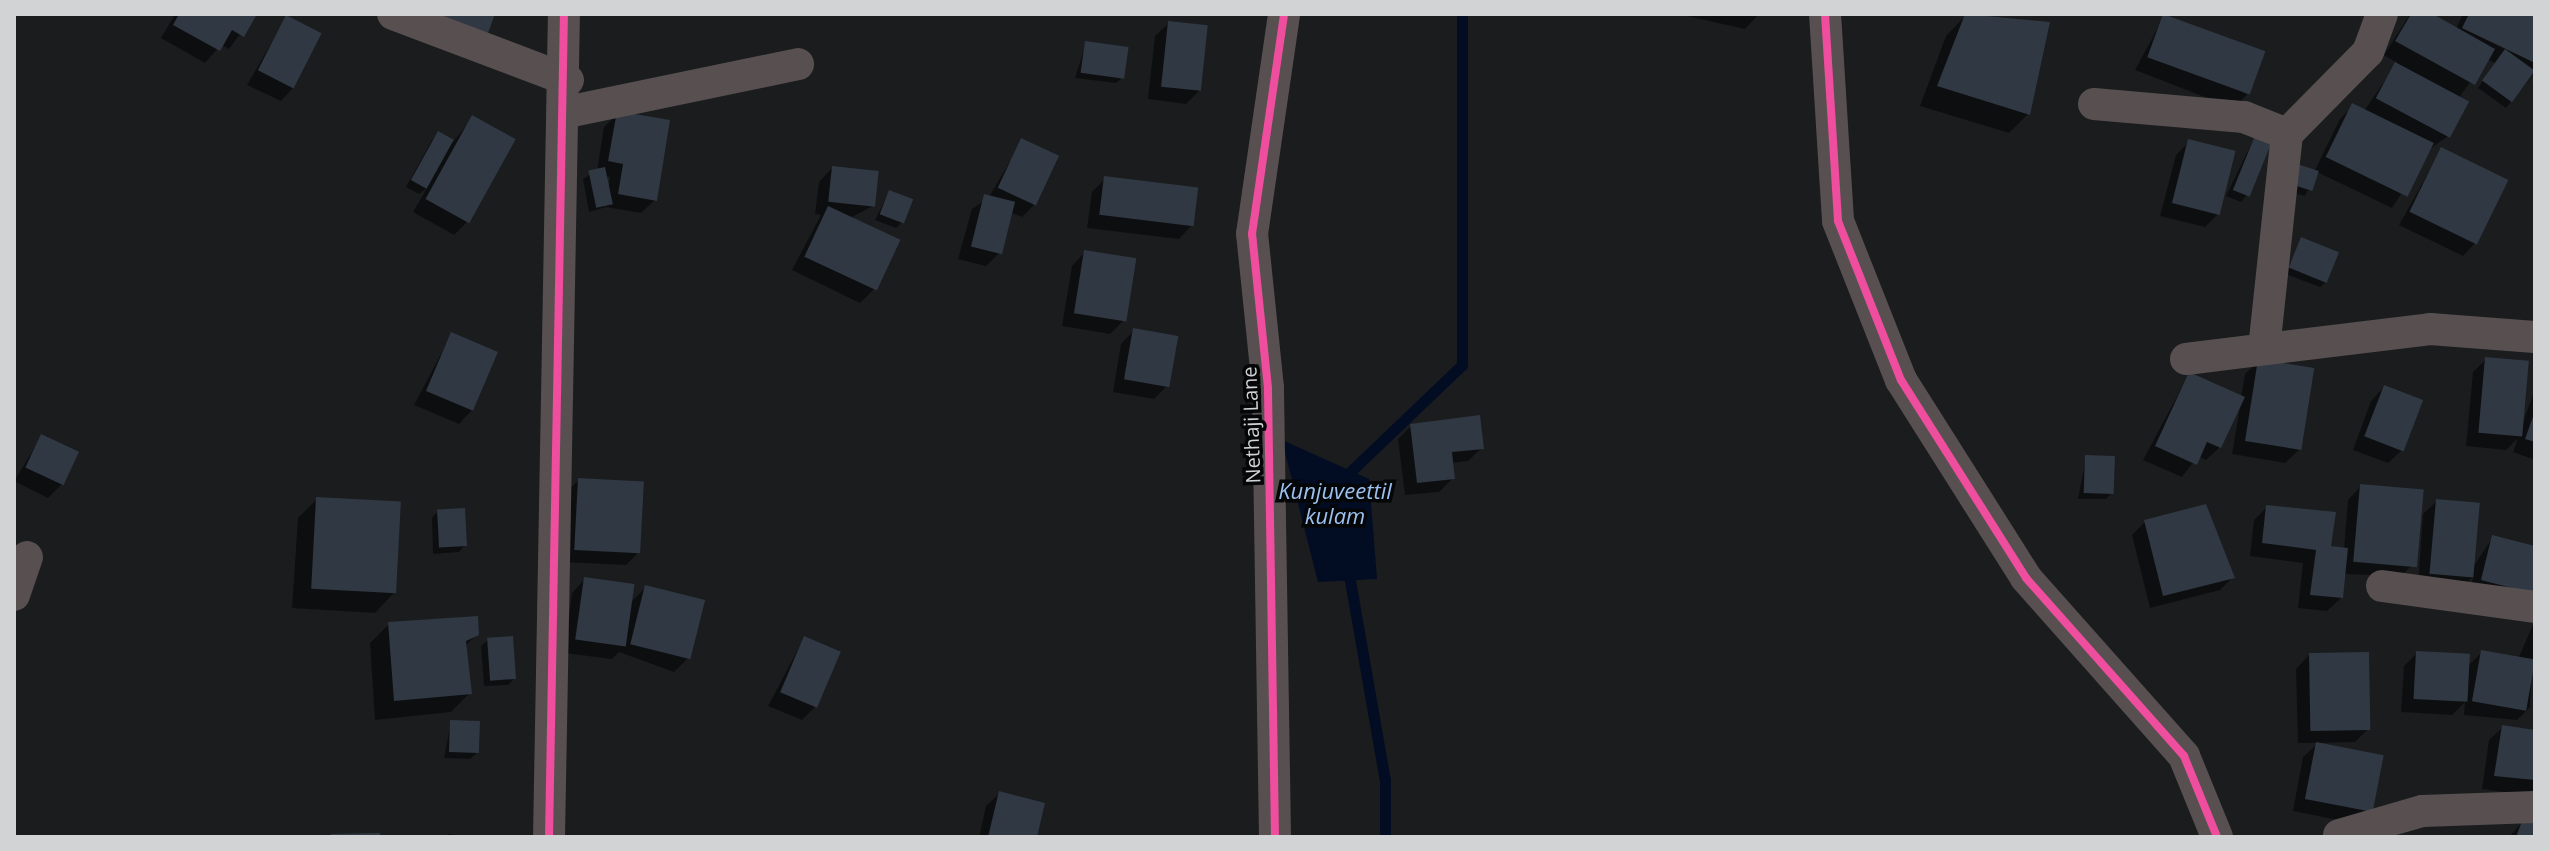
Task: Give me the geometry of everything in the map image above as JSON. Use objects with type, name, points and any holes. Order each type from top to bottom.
[{"type":"street","points":[[393,14],[568,80]]},
{"type":"street","points":[[549,837],[568,80],[564,14]]},
{"type":"street","name":"Nethaji Lane","points":[[1275,837],[1268,388],[1252,234],[1284,14]]},
{"type":"street","points":[[1825,14],[1838,221],[1901,380],[2026,578],[2184,756],[2217,837]]},
{"type":"street","points":[[2264,349],[2287,134],[2368,52],[2382,14]]},
{"type":"street","points":[[567,112],[798,64]]},
{"type":"street","points":[[2094,104],[2244,117],[2287,134]]},
{"type":"street","points":[[2186,359],[2430,329],[2535,337]]},
{"type":"street","points":[[14,595],[27,557]]},
{"type":"street","points":[[2382,586],[2535,607]]},
{"type":"street","points":[[2339,835],[2422,811],[2535,807]]},
{"type":"water","name":"Kunjuveettil kulam","points":[[1282,440],[1369,479],[1377,579],[1318,582]]},
{"type":"building","points":[[179,14],[257,14],[244,37],[232,30],[220,51],[173,25]]},
{"type":"building","points":[[436,14],[495,14],[484,44]]},
{"type":"building","points":[[1965,14],[2050,22],[2030,115],[1937,86]]},
{"type":"building","points":[[2163,14],[2265,51],[2250,95],[2147,57]]},
{"type":"building","points":[[2411,14],[2433,14],[2495,49],[2475,85],[2395,41]]},
{"type":"building","points":[[2469,14],[2535,14],[2535,63],[2462,28]]},
{"type":"building","points":[[286,15],[322,33],[293,88],[258,70]]},
{"type":"building","points":[[1168,21],[1208,25],[1201,91],[1161,87]]},
{"type":"building","points":[[1085,41],[1129,47],[1124,79],[1081,73]]},
{"type":"building","points":[[2505,49],[2535,71],[2512,102],[2482,81]]},
{"type":"building","points":[[2395,62],[2469,101],[2450,138],[2376,98]]},
{"type":"building","points":[[2352,103],[2434,143],[2407,197],[2326,157]]},
{"type":"building","points":[[617,111],[670,120],[657,201],[618,194],[623,164],[608,161]]},
{"type":"building","points":[[472,115],[516,139],[469,223],[425,199]]},
{"type":"building","points":[[2258,128],[2275,135],[2250,197],[2233,190]]},
{"type":"building","points":[[438,131],[454,140],[427,189],[411,180]]},
{"type":"building","points":[[1021,138],[1059,156],[1036,206],[998,188]]},
{"type":"building","points":[[2188,139],[2236,151],[2220,215],[2172,203]]},
{"type":"building","points":[[2441,147],[2508,180],[2477,245],[2409,212]]},
{"type":"building","points":[[2297,164],[2319,171],[2312,191],[2291,184]]},
{"type":"building","points":[[832,166],[879,171],[875,207],[828,202]]},
{"type":"building","points":[[605,167],[613,204],[596,208],[588,171]]},
{"type":"building","points":[[1104,176],[1198,188],[1194,226],[1099,215]]},
{"type":"building","points":[[889,190],[913,199],[904,224],[880,214]]},
{"type":"building","points":[[984,194],[1015,202],[1002,254],[971,246]]},
{"type":"building","points":[[828,206],[901,240],[877,291],[804,257]]},
{"type":"building","points":[[2301,237],[2339,252],[2327,283],[2289,268]]},
{"type":"building","points":[[1084,250],[1136,258],[1126,322],[1074,313]]},
{"type":"building","points":[[1133,328],[1178,336],[1169,387],[1124,379]]},
{"type":"building","points":[[451,332],[498,352],[473,411],[426,391]]},
{"type":"building","points":[[2485,357],[2529,361],[2522,437],[2478,433]]},
{"type":"building","points":[[2258,359],[2314,368],[2301,450],[2245,441]]},
{"type":"building","points":[[2189,372],[2245,397],[2221,448],[2207,442],[2197,465],[2155,446]]},
{"type":"building","points":[[2384,385],[2423,400],[2404,451],[2364,436]]},
{"type":"building","points":[[2535,411],[2535,442],[2525,439]]},
{"type":"building","points":[[1480,415],[1484,449],[1452,452],[1455,479],[1417,483],[1410,424]]},
{"type":"building","points":[[41,434],[79,452],[63,485],[25,468]]},
{"type":"building","points":[[2085,455],[2115,456],[2114,494],[2084,493]]},
{"type":"building","points":[[578,478],[644,481],[640,553],[574,550]]},
{"type":"building","points":[[2360,484],[2424,490],[2417,567],[2353,562]]},
{"type":"building","points":[[316,497],[401,501],[396,593],[311,589]]},
{"type":"building","points":[[2436,499],[2480,503],[2473,578],[2429,574]]},
{"type":"building","points":[[2206,504],[2235,578],[2163,596],[2144,520]]},
{"type":"building","points":[[2266,505],[2336,512],[2331,546],[2348,548],[2343,598],[2310,595],[2316,550],[2262,543]]},
{"type":"building","points":[[465,508],[467,546],[439,547],[437,509]]},
{"type":"building","points":[[2492,535],[2535,546],[2535,594],[2481,580]]},
{"type":"building","points":[[584,577],[635,584],[626,646],[575,639]]},
{"type":"building","points":[[645,585],[705,600],[690,659],[630,644]]},
{"type":"building","points":[[478,616],[479,635],[466,641],[472,694],[394,701],[388,622]]},
{"type":"building","points":[[513,636],[516,679],[490,681],[487,638]]},
{"type":"building","points":[[804,636],[841,652],[817,708],[780,692]]},
{"type":"building","points":[[2481,650],[2535,660],[2526,711],[2472,701]]},
{"type":"building","points":[[2416,651],[2470,654],[2467,702],[2413,699]]},
{"type":"building","points":[[2369,652],[2370,730],[2310,731],[2309,653]]},
{"type":"building","points":[[450,720],[480,721],[479,753],[449,752]]},
{"type":"building","points":[[2502,725],[2535,730],[2535,780],[2494,776]]},
{"type":"building","points":[[2316,742],[2384,755],[2373,812],[2305,799]]},
{"type":"building","points":[[999,791],[1045,803],[1037,837],[988,837]]},
{"type":"building","points":[[2523,818],[2535,823],[2535,837],[2516,837]]},
{"type":"building","points":[[380,833],[380,837],[331,837],[331,834]]},
{"type":"waterway","points":[[1348,485],[1351,471],[1462,365],[1462,14]]},
{"type":"waterway","points":[[1348,569],[1385,780],[1385,837]]},
{"type":"cycle path","points":[[549,837],[564,14]]},
{"type":"cycle path","points":[[1275,837],[1268,388],[1252,234],[1284,14]]},
{"type":"cycle path","points":[[1825,14],[1838,221],[1901,380],[2026,578],[2184,756],[2217,837]]}]
